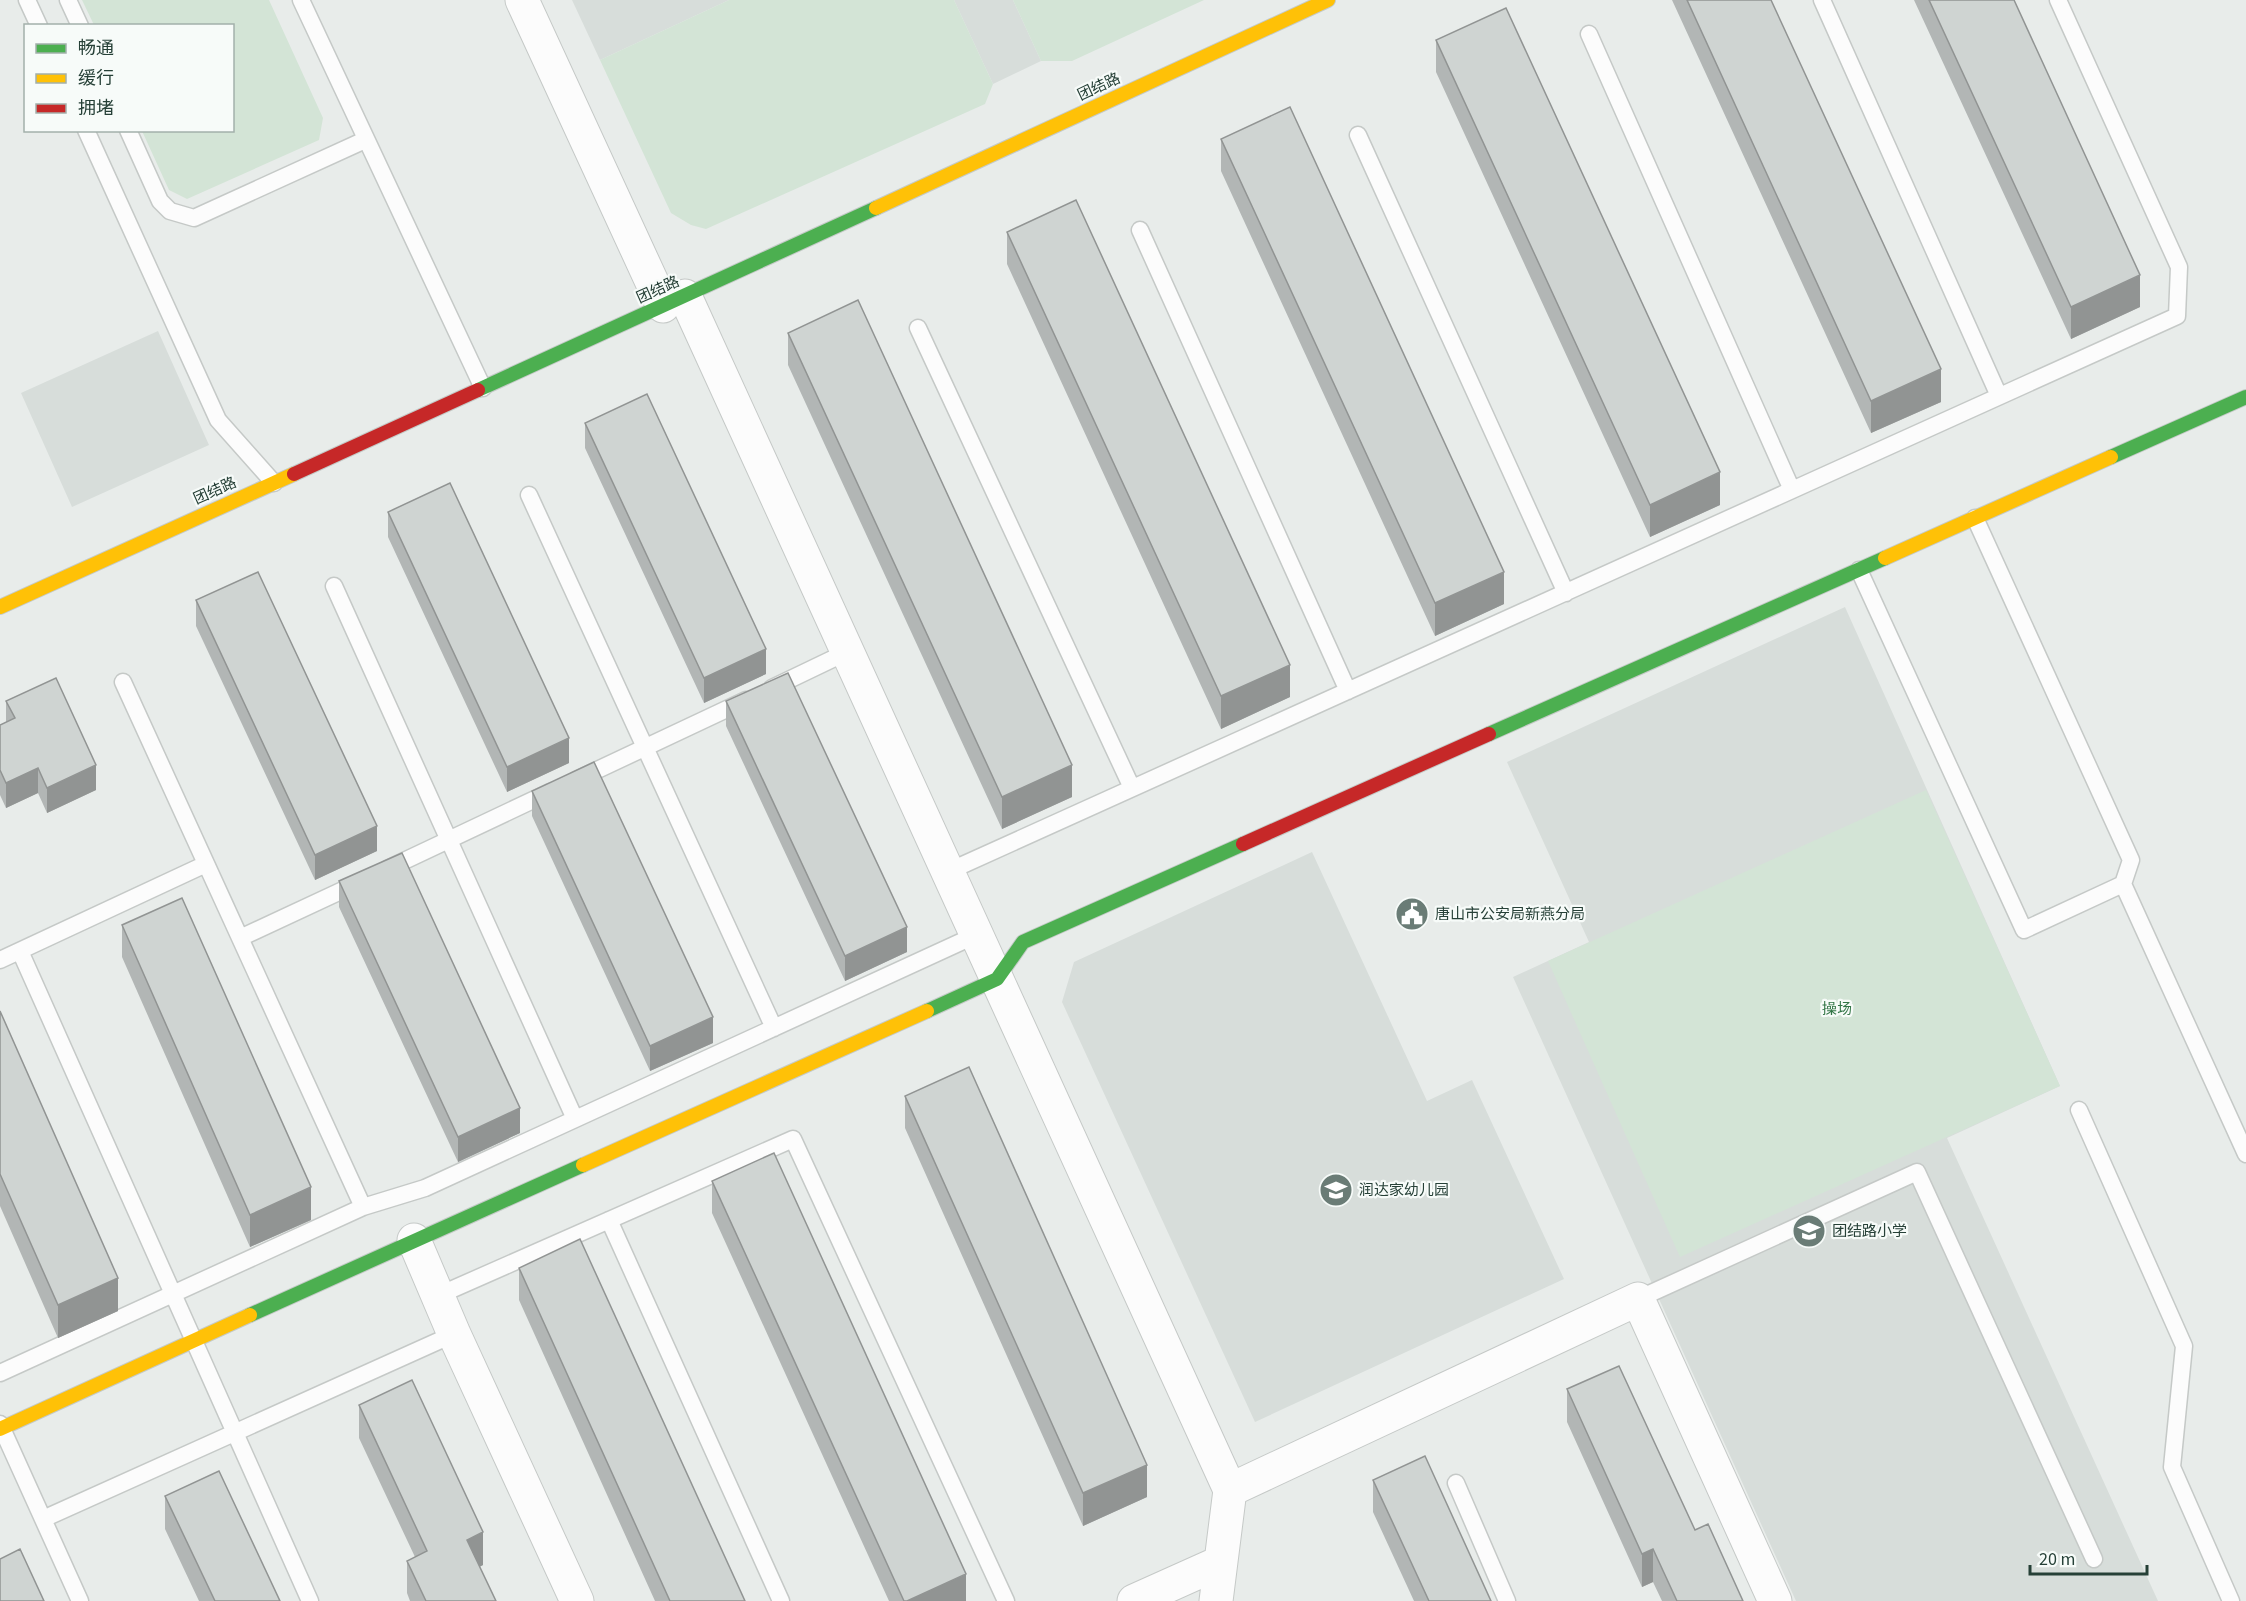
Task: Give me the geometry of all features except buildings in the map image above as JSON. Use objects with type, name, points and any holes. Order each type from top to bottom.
[{"type":"street","points":[[522,0],[847,652],[1230,1490],[1216,1601]]},
{"type":"street","name":"团结路","points":[[0,607],[674,301],[1328,0]]},
{"type":"street","points":[[1,1427],[997,980],[1023,942],[2246,397]]},
{"type":"street","points":[[414,1240],[454,1334],[577,1601]]},
{"type":"street","points":[[1230,1490],[1638,1299],[1774,1601]]},
{"type":"street","points":[[1134,1601],[1221,1562]]},
{"type":"lane","points":[[27,0],[38,24]]},
{"type":"lane","points":[[68,0],[79,24]]},
{"type":"lane","points":[[301,0],[483,388]]},
{"type":"lane","points":[[1822,0],[1999,396]]},
{"type":"lane","points":[[948,872],[2177,316],[2179,267],[2058,0]]},
{"type":"lane","points":[[1589,34],[1792,490]]},
{"type":"lane","points":[[87,132],[218,420],[274,483]]},
{"type":"lane","points":[[129,132],[159,201],[170,211],[194,218],[365,140]]},
{"type":"lane","points":[[1358,135],[1566,592]]},
{"type":"lane","points":[[1140,230],[1348,691]]},
{"type":"lane","points":[[918,328],[1132,788]]},
{"type":"lane","points":[[529,495],[774,1028]]},
{"type":"lane","points":[[1975,518],[2131,860],[2123,884],[2246,1154]]},
{"type":"lane","points":[[1858,570],[2024,930],[2123,884]]},
{"type":"lane","points":[[334,586],[575,1119]]},
{"type":"lane","points":[[240,938],[847,652]]},
{"type":"lane","points":[[123,682],[363,1207]]},
{"type":"lane","points":[[0,960],[206,864]]},
{"type":"lane","points":[[0,1373],[363,1207],[425,1188],[976,935]]},
{"type":"lane","points":[[20,951],[310,1601]]},
{"type":"lane","points":[[2079,1110],[2184,1346],[2172,1467],[2231,1601]]},
{"type":"lane","points":[[437,1296],[793,1138],[1006,1601]]},
{"type":"lane","points":[[1638,1299],[1917,1172],[2094,1559]]},
{"type":"lane","points":[[609,1220],[781,1601]]},
{"type":"lane","points":[[43,1519],[454,1334]]},
{"type":"lane","points":[[1,1427],[80,1601]]},
{"type":"lane","points":[[1456,1483],[1507,1601]]},
{"type":"shaded area","points":[[572,0],[729,0],[600,60]]},
{"type":"shaded area","points":[[954,0],[1013,0],[1041,61],[993,84]]},
{"type":"shaded area","points":[[158,331],[209,445],[72,507],[21,393]]},
{"type":"shaded area","name":"团结路小学","points":[[1845,607],[2060,1086],[1947,1138],[2158,1601],[1796,1601],[1513,977],[1589,942],[1507,762]]},
{"type":"shaded area","name":"润达家幼儿园","points":[[1312,852],[1427,1101],[1472,1080],[1564,1279],[1255,1422],[1062,1002],[1074,962]]},
{"type":"green space","points":[[82,0],[269,0],[323,118],[319,140],[187,199],[169,190],[142,132],[234,132],[234,24],[94,24]]},
{"type":"green space","points":[[729,0],[954,0],[993,84],[985,104],[706,229],[691,225],[671,213],[600,60]]},
{"type":"green space","points":[[1013,0],[1204,0],[1072,61],[1041,61]]},
{"type":"green space","name":"操场","points":[[1926,790],[2060,1086],[1680,1257],[1548,961]]},
{"type":"traffic: fast","points":[[478,390],[876,208]]},
{"type":"traffic: fast","points":[[2111,457],[2246,397]]},
{"type":"traffic: fast","points":[[1489,734],[1885,558]]},
{"type":"traffic: fast","points":[[927,1011],[997,979],[1023,942],[1243,844]]},
{"type":"traffic: fast","points":[[250,1315],[583,1165]]},
{"type":"traffic: slow","points":[[876,208],[1328,0]]},
{"type":"traffic: slow","points":[[1885,558],[2111,457]]},
{"type":"traffic: slow","points":[[0,607],[294,474]]},
{"type":"traffic: slow","points":[[583,1165],[927,1011]]},
{"type":"traffic: slow","points":[[0,1429],[250,1315]]},
{"type":"traffic: jam","points":[[294,474],[478,390]]},
{"type":"traffic: jam","points":[[1243,844],[1489,734]]},
{"type":"place","name":"唐山市公安局新燕分局","points":[[1412,914]]},
{"type":"place","name":"润达家幼儿园","points":[[1336,1190]]},
{"type":"place","name":"团结路小学","points":[[1809,1231]]}]
